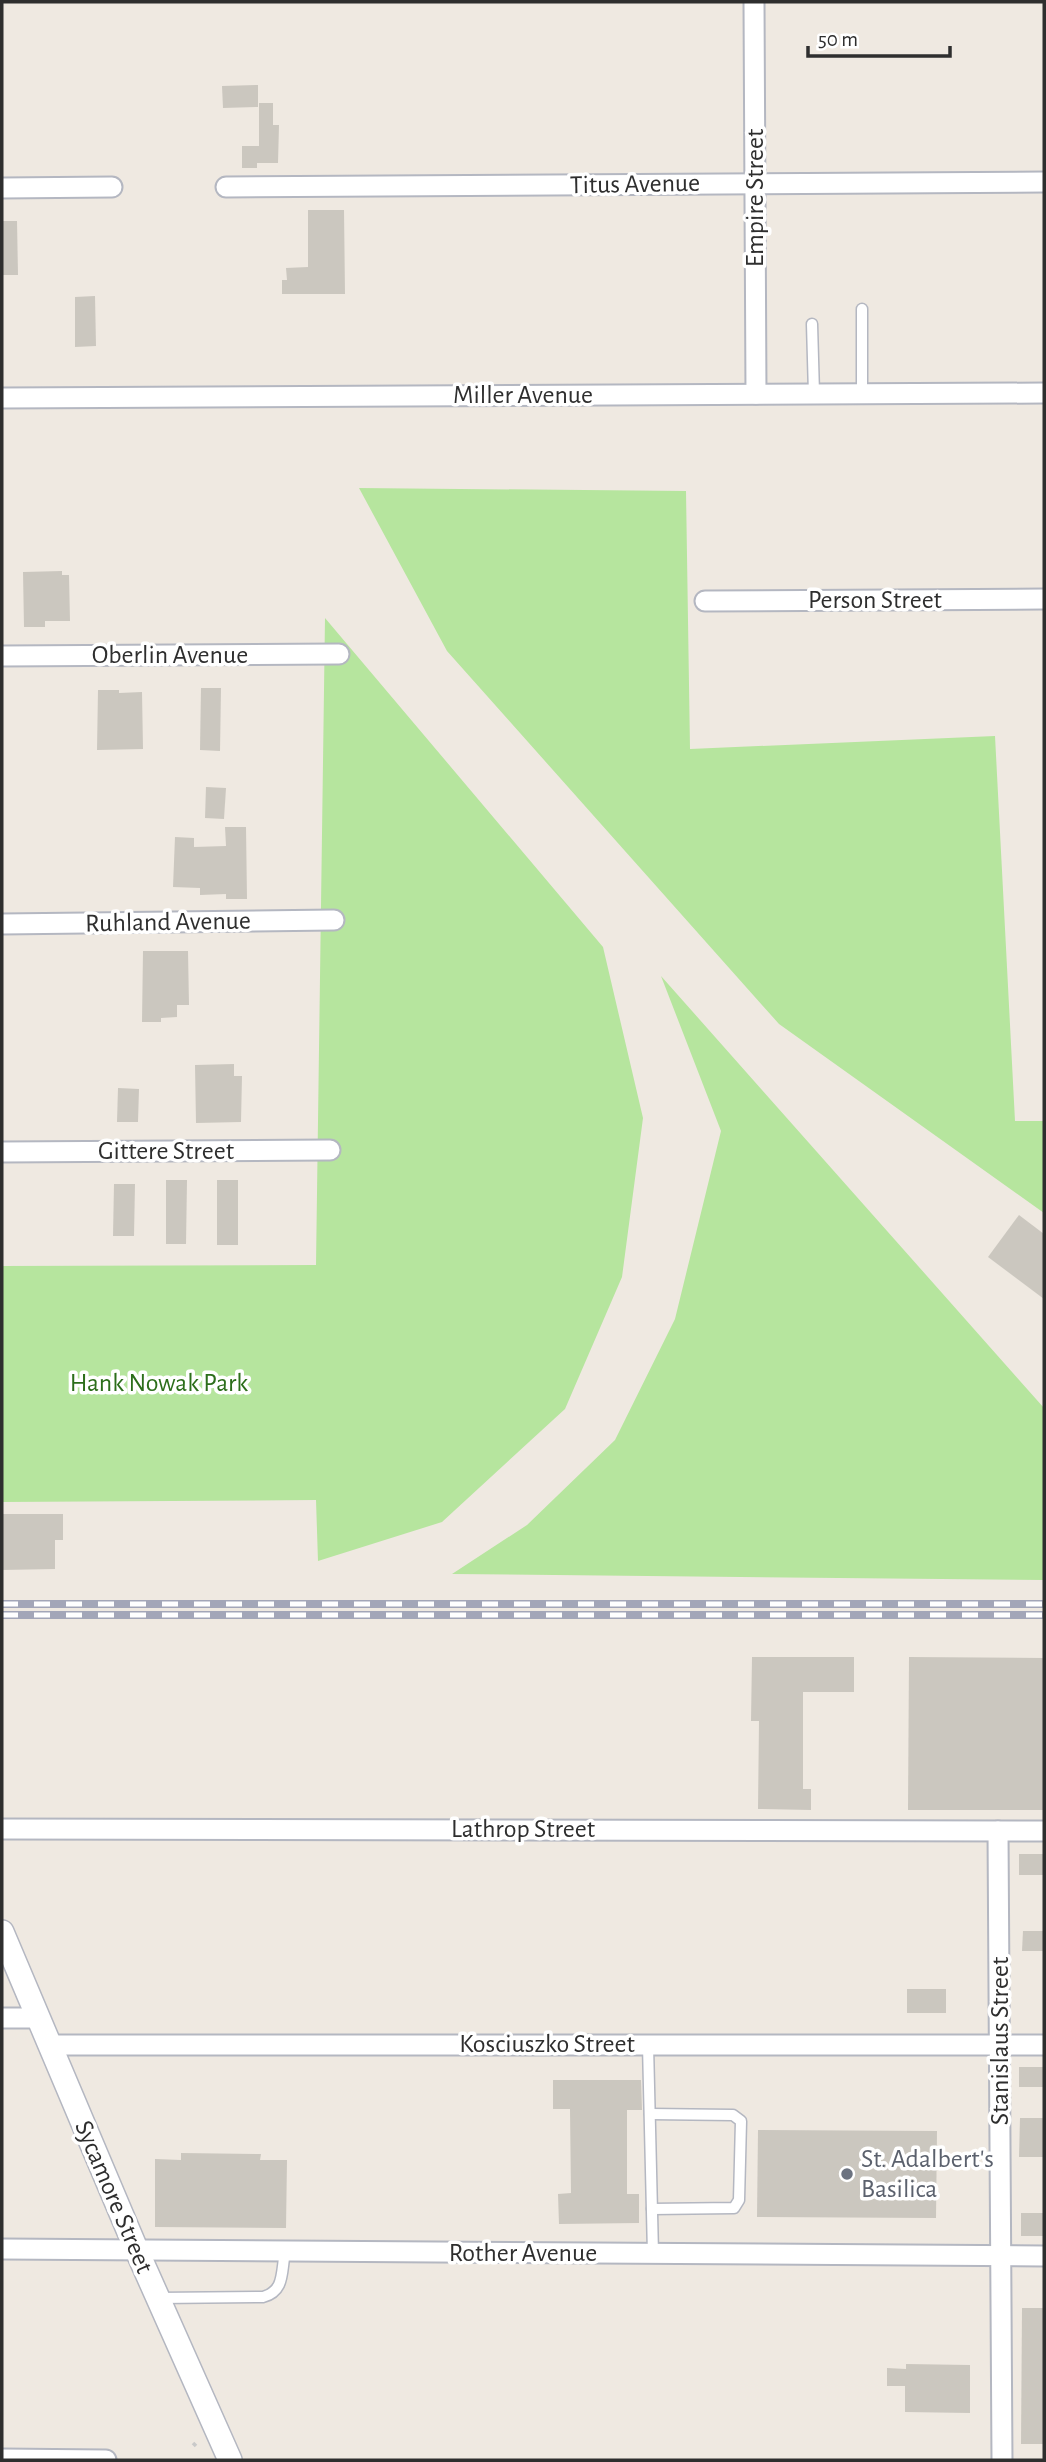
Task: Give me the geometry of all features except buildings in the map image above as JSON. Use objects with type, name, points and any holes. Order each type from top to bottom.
[{"type":"street","name":"Empire Street","points":[[754,2],[756,394]]},
{"type":"street","name":"Titus Avenue","points":[[226,187],[1044,182]]},
{"type":"street","points":[[2,188],[112,187]]},
{"type":"street","name":"Miller Avenue","points":[[2,398],[1044,393]]},
{"type":"street","name":"Person Street","points":[[705,601],[1044,599]]},
{"type":"street","name":"Oberlin Avenue","points":[[2,656],[339,654]]},
{"type":"street","name":"Ruhland Avenue","points":[[2,924],[334,920]]},
{"type":"street","name":"Gittere Street","points":[[2,1152],[330,1150]]},
{"type":"street","name":"Lathrop Street","points":[[2,1829],[1044,1831]]},
{"type":"street","name":"Stanislaus Street","points":[[999,1831],[1002,2460]]},
{"type":"street","name":"Sycamore Street","points":[[2,1932],[137,2251],[230,2460]]},
{"type":"street","points":[[2,2018],[38,2018]]},
{"type":"street","name":"Kosciuszko Street","points":[[51,2045],[1044,2045]]},
{"type":"street","name":"Rother Avenue","points":[[2,2249],[1044,2256]]},
{"type":"street","points":[[2,2459],[106,2460]]},
{"type":"lane","points":[[862,309],[862,394]]},
{"type":"lane","points":[[812,324],[814,394]]},
{"type":"lane","points":[[648,2043],[653,2254]]},
{"type":"lane","points":[[650,2114],[733,2115],[741,2121],[739,2200],[734,2208],[652,2209]]},
{"type":"lane","points":[[158,2298],[271,2295],[279,2287],[285,2252]]},
{"type":"green space","points":[[359,488],[686,491],[690,749],[995,736],[1015,1121],[1044,1121],[1044,1213],[779,1024],[447,651]]},
{"type":"green space","name":"Hank Nowak Park","points":[[325,618],[603,947],[643,1118],[622,1277],[565,1409],[442,1522],[318,1561],[316,1500],[2,1502],[2,1266],[316,1265]]},
{"type":"green space","points":[[661,976],[1044,1408],[1044,1580],[452,1574],[527,1525],[615,1440],[675,1319],[721,1131]]},
{"type":"railway","points":[[2,1604],[1044,1604]]},
{"type":"railway","points":[[2,1615],[1044,1615]]},
{"type":"place","name":"St. Adalbert's Basilica","points":[[847,2174]]}]
